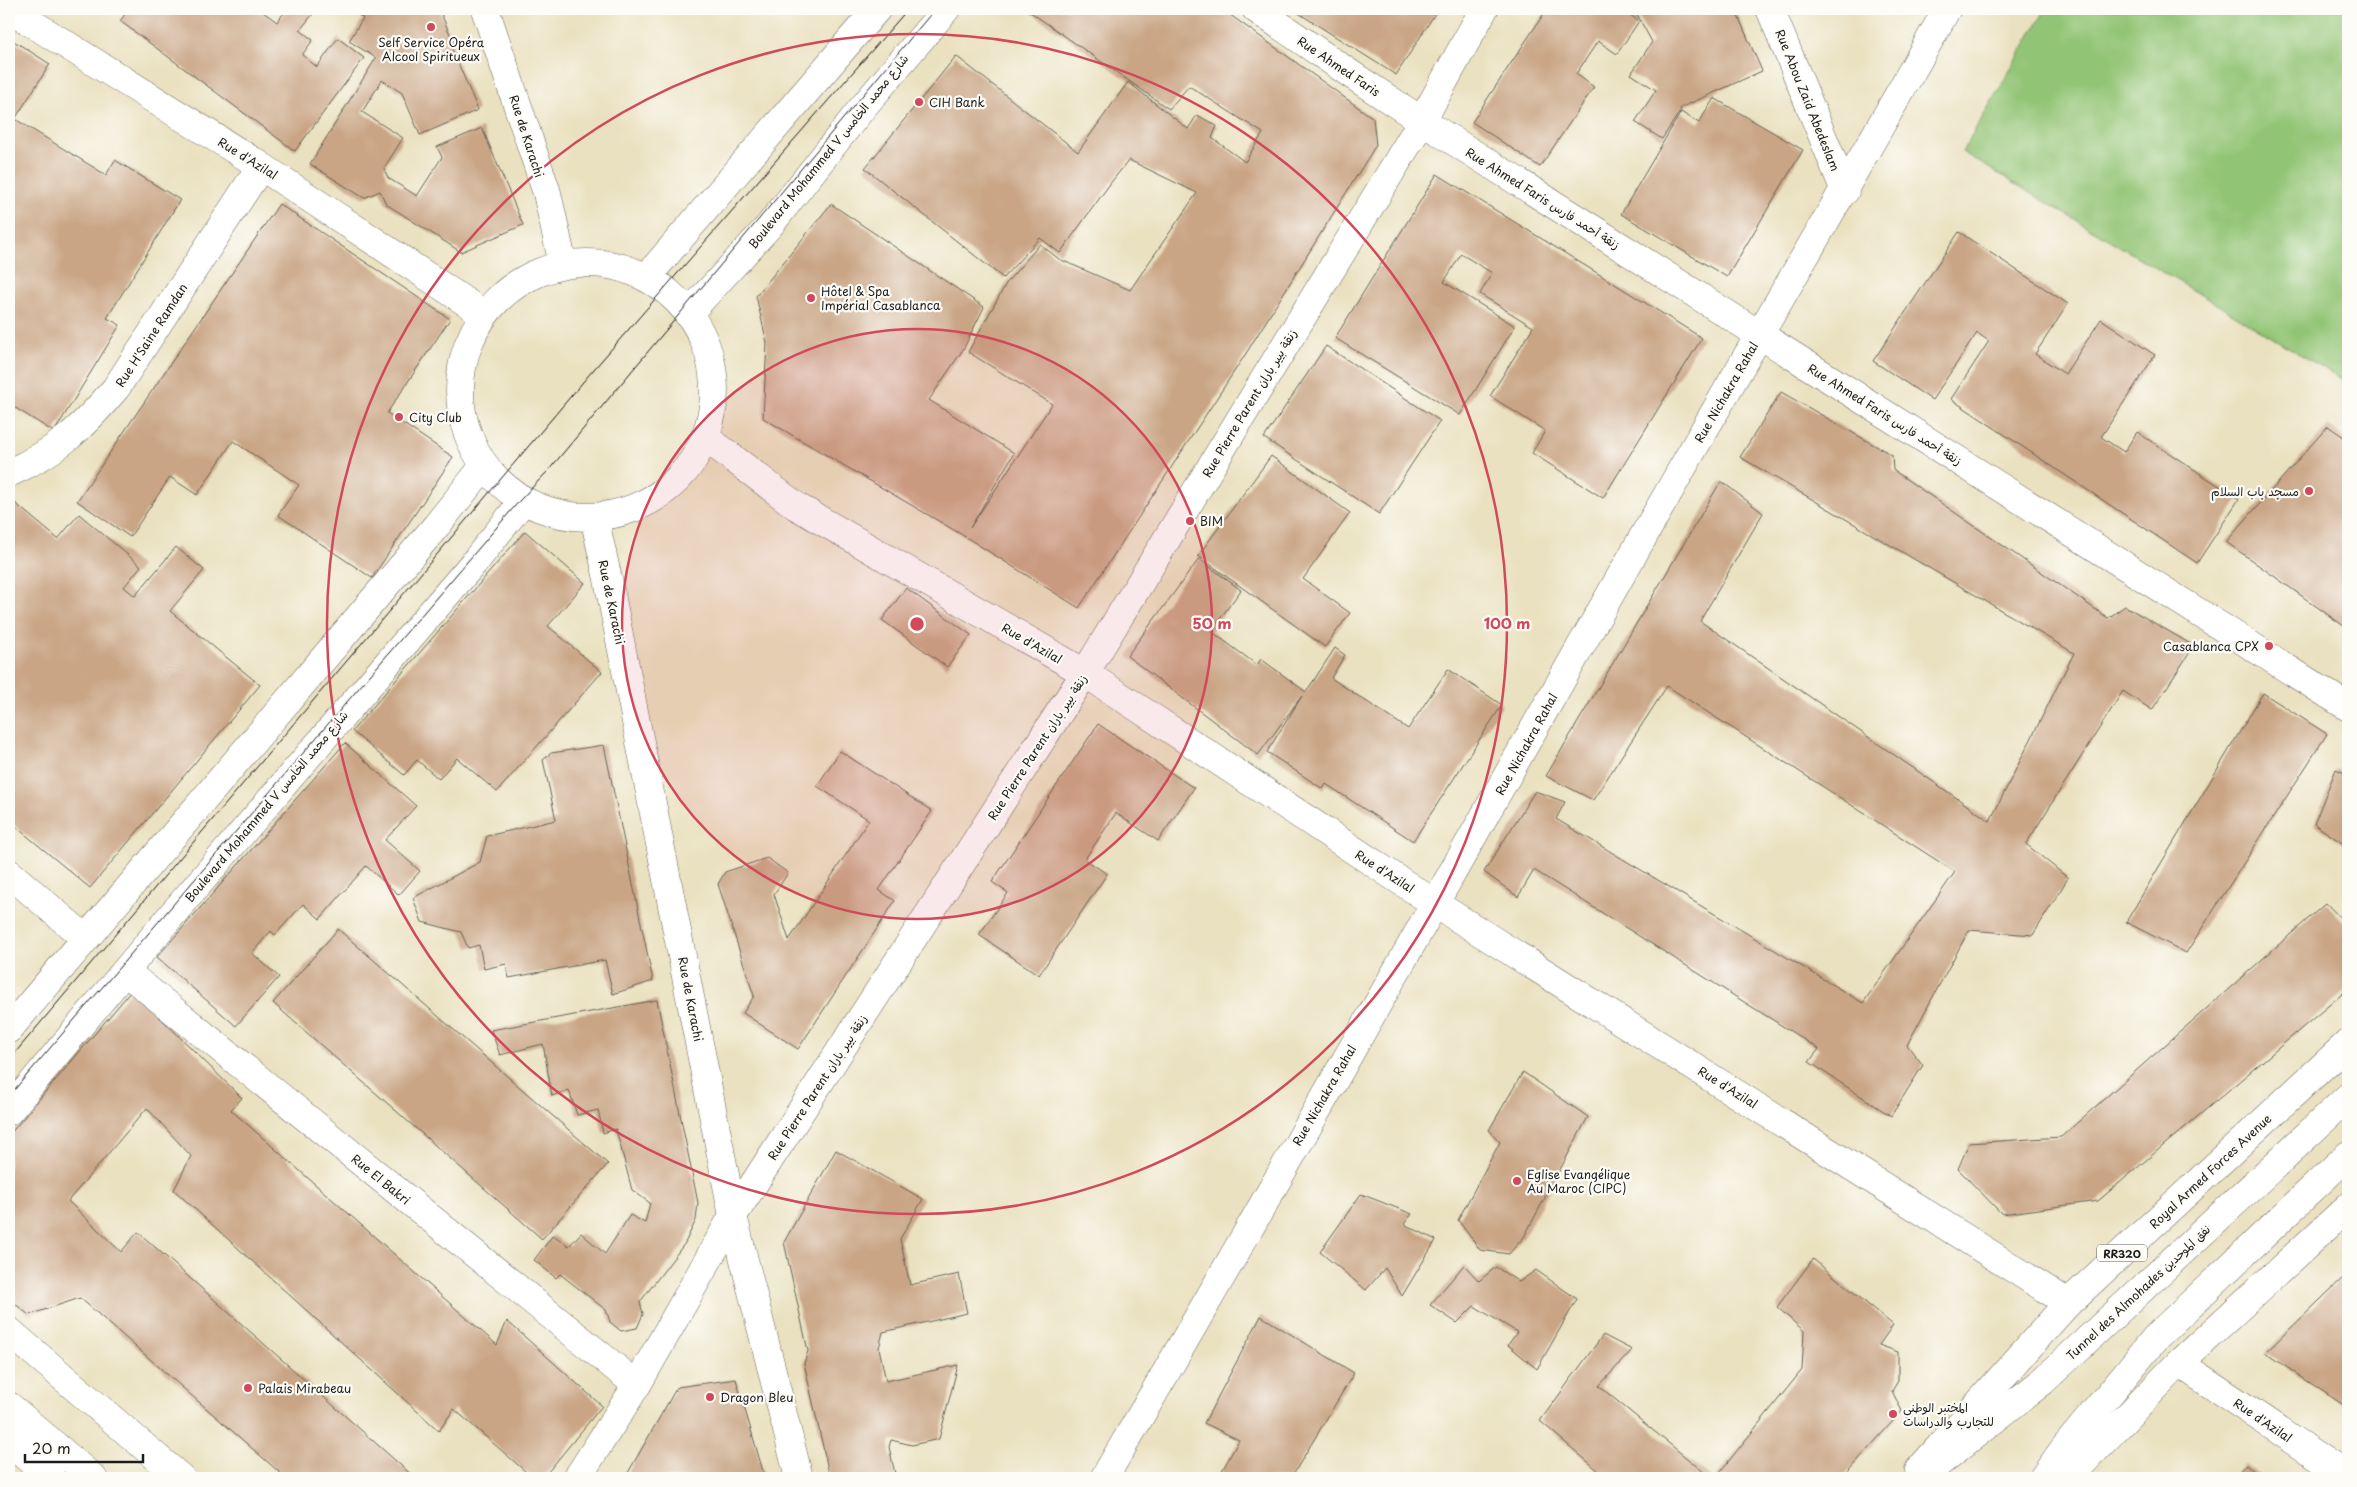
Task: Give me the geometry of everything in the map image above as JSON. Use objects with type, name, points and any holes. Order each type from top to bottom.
[{"type":"main road","name":"Rue d'Azilal","points":[[9,9],[262,166],[484,314]]},
{"type":"main road","name":"Rue de Karachi","points":[[485,9],[546,193],[563,265]]},
{"type":"main road","points":[[646,278],[877,9]]},
{"type":"main road","name":"Boulevard Mohammed V شارع محمد الخامس","points":[[688,314],[769,226],[863,107],[946,9]]},
{"type":"main road","name":"Rue Ahmed Faris","points":[[1256,9],[1422,121]]},
{"type":"main road","name":"Rue Pierre Parent زنقة بيير باران","points":[[577,1478],[637,1385],[733,1216],[1085,673],[1422,121],[1484,9]]},
{"type":"main road","name":"Rue Abou Zaid Abedeslam","points":[[1770,9],[1845,191]]},
{"type":"main road","name":"Rue Nichakra Rahal","points":[[1104,1478],[1434,903],[1497,797],[1760,335],[1845,191],[1947,9]]},
{"type":"main road","name":"Rue Ahmed Faris زنقة أحمد فارس","points":[[1422,121],[2348,707]]},
{"type":"main road","name":"Rue H'Saine Ramdan","points":[[9,473],[38,460],[67,440],[88,420],[116,388],[262,166]]},
{"type":"main road","points":[[595,263],[613,266],[646,278],[674,298],[698,328],[704,342],[712,373],[713,406],[705,436],[698,451],[681,475],[663,491],[630,509],[594,517],[557,514],[509,492],[484,466],[473,448],[465,428],[460,407],[460,386],[468,345],[484,314],[514,286],[563,265],[595,263]]},
{"type":"main road","name":"Rue d'Azilal","points":[[705,436],[796,506],[1085,673],[1434,903],[2068,1303]]},
{"type":"main road","points":[[9,1029],[84,938],[437,525],[484,466]]},
{"type":"main road","name":"Boulevard Mohammed V شارع محمد الخامس","points":[[9,1111],[477,559],[523,500]]},
{"type":"main road","name":"Rue de Karachi","points":[[594,517],[608,579],[733,1216],[799,1478]]},
{"type":"main road","points":[[9,873],[84,938]]},
{"type":"main road","name":"Rue El Bakri","points":[[126,972],[637,1385]]},
{"type":"main road","name":"Royal Armed Forces Avenue","points":[[1911,1478],[2068,1303],[2348,1043]]},
{"type":"main road","name":"Tunnel des Almohades نفق الموحدين","points":[[1920,1478],[2044,1381],[2348,1097]]},
{"type":"main road","points":[[2043,1478],[2063,1450],[2157,1336],[2348,1155]]},
{"type":"main road","points":[[2068,1478],[2178,1362],[2348,1207]]},
{"type":"main road","points":[[9,1331],[181,1478]]},
{"type":"main road","name":"Rue d'Azilal","points":[[2178,1362],[2348,1477]]},
{"type":"main road","points":[[9,1406],[93,1478]]},
{"type":"main road","points":[[9,1442],[51,1478]]},
{"type":"main road","points":[[9,1458],[32,1478]]},
{"type":"green space","points":[[2046,9],[2348,9],[2348,383],[1962,152]]},
{"type":"building","points":[[129,9],[259,9],[277,22],[287,9],[317,9],[300,30],[313,40],[302,55],[317,67],[338,38],[364,58],[295,151],[120,21]]},
{"type":"building","points":[[349,9],[439,9],[456,48],[450,44],[478,110],[420,135],[402,93],[382,80],[362,112],[403,138],[384,168],[388,178],[417,196],[442,157],[437,147],[482,128],[523,225],[461,252],[386,204],[380,191],[364,198],[310,164],[376,58],[349,41],[363,18]]},
{"type":"building","points":[[1026,9],[1222,9],[1373,118],[1376,145],[1245,355],[1079,608],[964,536],[763,418],[767,343],[756,296],[831,204],[984,307],[964,348],[929,400],[1014,453],[970,528],[1052,404],[968,352],[1007,282],[1040,244],[1059,259],[1130,290],[1197,193],[1129,160],[1060,253],[1040,238],[1003,278],[865,168],[956,56],[1078,152],[1128,82],[1188,129],[1197,115],[1217,126],[1212,138],[1245,162],[1263,133],[1189,86],[1169,109]]},
{"type":"building","points":[[1292,9],[1438,9],[1396,75]]},
{"type":"building","points":[[1547,9],[1621,9],[1639,21],[1617,54],[1598,41],[1576,74],[1594,87],[1540,167],[1472,122]]},
{"type":"building","points":[[1634,9],[1735,9],[1762,71],[1680,108],[1681,110],[1662,139],[1635,122],[1656,90],[1631,74],[1652,42]]},
{"type":"building","points":[[9,38],[50,64],[15,119],[106,175],[115,160],[180,200],[107,318],[120,325],[54,432],[9,404]]},
{"type":"building","points":[[1714,98],[1803,150],[1727,277],[1621,214],[1681,112],[1699,123]]},
{"type":"building","points":[[1437,174],[1702,338],[1603,498],[1532,453],[1545,431],[1490,396],[1533,327],[1480,294],[1492,273],[1461,254],[1444,282],[1515,326],[1460,415],[1335,338]]},
{"type":"building","points":[[279,204],[450,319],[387,413],[453,457],[372,578],[278,515],[299,485],[233,441],[197,495],[170,477],[130,537],[77,501]]},
{"type":"building","points":[[1959,232],[2068,304],[2035,354],[2065,374],[2101,319],[2155,355],[2101,437],[2124,452],[2137,432],[2239,499],[2197,563],[1951,399],[1989,341],[1977,333],[1932,400],[1873,361]]},
{"type":"building","points":[[1326,346],[1440,421],[1379,514],[1264,438]]},
{"type":"building","points":[[1781,392],[1892,455],[1893,470],[2108,618],[2125,606],[2194,646],[2152,710],[2123,691],[2026,844],[2068,878],[2033,935],[1969,930],[1907,1045],[1923,1065],[1891,1116],[1809,1062],[1819,1049],[1534,870],[1518,897],[1484,872],[1535,791],[1565,802],[1556,819],[1863,1003],[1955,872],[1667,686],[1593,800],[1546,776],[1721,481],[1763,513],[1700,621],[1990,821],[2074,653],[1740,457]]},
{"type":"building","name":"مسجد باب السلام","points":[[2328,426],[2348,440],[2348,629],[2226,542]]},
{"type":"building","points":[[1271,456],[1350,513],[1303,579],[1350,613],[1325,647],[1198,556]]},
{"type":"building","points":[[9,498],[58,539],[79,514],[141,566],[124,587],[135,596],[176,547],[204,570],[170,611],[260,685],[90,888],[9,821]]},
{"type":"building","points":[[525,531],[585,583],[548,626],[602,672],[497,792],[457,758],[439,779],[417,760],[404,775],[352,731]]},
{"type":"building","points":[[1199,559],[1241,590],[1211,631],[1257,665],[1261,659],[1306,692],[1335,648],[1345,655],[1331,678],[1408,729],[1448,669],[1502,705],[1413,841],[1326,784],[1323,789],[1267,752],[1302,696],[1258,755],[1127,656]]},
{"type":"building","points":[[906,588],[971,635],[947,667],[882,620]]},
{"type":"building","points":[[2263,693],[2327,734],[2186,953],[2126,922]]},
{"type":"building","points":[[1098,724],[1194,788],[1158,841],[1116,813],[1085,859],[1107,874],[1039,975],[979,935],[1008,893],[992,882]]},
{"type":"building","points":[[345,743],[416,806],[385,840],[420,871],[399,895],[366,866],[320,919],[303,904],[275,935],[271,931],[252,953],[279,977],[236,1026],[157,957]]},
{"type":"building","points":[[604,745],[653,981],[613,994],[605,960],[509,978],[506,964],[484,969],[479,945],[468,948],[461,932],[422,922],[413,898],[480,862],[487,836],[556,820],[543,760],[551,753]]},
{"type":"building","points":[[840,751],[932,811],[879,890],[895,901],[798,1049],[743,1013],[754,996],[718,884],[725,872],[767,858],[788,873],[774,894],[789,940],[869,820],[817,786]]},
{"type":"building","points":[[2336,769],[2348,775],[2348,847],[2314,824]]},
{"type":"building","points":[[2326,903],[2348,926],[2348,989],[2098,1201],[2002,1214],[1958,1169],[1969,1143],[2061,1137]]},
{"type":"building","points":[[338,929],[608,1164],[542,1239],[273,1003]]},
{"type":"building","points":[[132,990],[242,1098],[231,1110],[497,1345],[507,1321],[602,1406],[543,1478],[533,1478],[454,1409],[439,1431],[174,1190],[191,1156],[147,1108],[68,1201],[121,1252],[138,1232],[415,1478],[286,1478],[80,1298],[29,1315],[9,1299],[9,1135]]},
{"type":"building","points":[[657,1000],[698,1203],[696,1220],[685,1243],[640,1302],[643,1314],[637,1328],[621,1331],[610,1322],[606,1310],[560,1274],[556,1278],[534,1260],[553,1235],[569,1246],[581,1233],[605,1254],[630,1215],[645,1223],[650,1203],[632,1190],[616,1129],[603,1133],[598,1110],[577,1115],[569,1090],[552,1096],[543,1044],[500,1055],[491,1030]]},
{"type":"building","name":"Eglise Evangélique Au Maroc (CIPC)","points":[[1523,1072],[1588,1117],[1524,1237],[1509,1254],[1480,1250],[1458,1220],[1500,1142],[1489,1130]]},
{"type":"building","points":[[836,1150],[923,1199],[900,1239],[910,1285],[959,1274],[967,1313],[883,1332],[879,1348],[886,1381],[958,1365],[939,1439],[912,1445],[891,1440],[889,1447],[896,1478],[830,1478],[804,1363],[808,1351],[784,1242]]},
{"type":"building","points":[[1361,1194],[1412,1214],[1404,1224],[1436,1240],[1402,1296],[1385,1268],[1366,1290],[1320,1252]]},
{"type":"building","points":[[1813,1259],[1893,1325],[1879,1345],[1898,1352],[1898,1381],[1892,1391],[1902,1411],[1842,1478],[1715,1478],[1802,1370],[1804,1331],[1777,1307]]},
{"type":"building","points":[[1464,1265],[1479,1281],[1496,1267],[1519,1282],[1536,1270],[1577,1299],[1537,1369],[1508,1345],[1517,1332],[1474,1306],[1457,1323],[1430,1305]]},
{"type":"building","points":[[2348,1273],[2348,1408],[2265,1353]]},
{"type":"building","points":[[1261,1316],[1354,1373],[1291,1478],[1218,1478],[1239,1440],[1204,1423]]},
{"type":"building","points":[[1603,1335],[1632,1350],[1599,1386],[1711,1478],[1607,1478],[1540,1421]]},
{"type":"building","points":[[736,1379],[765,1478],[625,1478],[677,1387]]},
{"type":"building","points":[[2246,1464],[2262,1478],[2233,1478]]},
{"type":"tram line","points":[[9,1060],[588,376],[908,9]]},
{"type":"tram line","points":[[9,1096],[521,499],[548,471],[935,9]]},
{"type":"place","name":"Self Service Opéra Alcool Spiritueux","points":[[431,27]]},
{"type":"place","name":"CIH Bank","points":[[919,102]]},
{"type":"place","name":"Hôtel & Spa Impérial Casablanca","points":[[811,298]]},
{"type":"place","name":"City Club","points":[[399,417]]},
{"type":"place","name":"مسجد باب السلام","points":[[2309,491]]},
{"type":"place","name":"BIM","points":[[1190,521]]},
{"type":"place","name":"Casablanca CPX","points":[[2269,646]]},
{"type":"place","name":"Eglise Evangélique Au Maroc (CIPC)","points":[[1517,1181]]},
{"type":"place","name":"Palais Mirabeau","points":[[248,1388]]},
{"type":"place","name":"Dragon Bleu","points":[[710,1397]]},
{"type":"place","name":"المختبر الوطني للتجارب والدراسات","points":[[1893,1414]]}]
